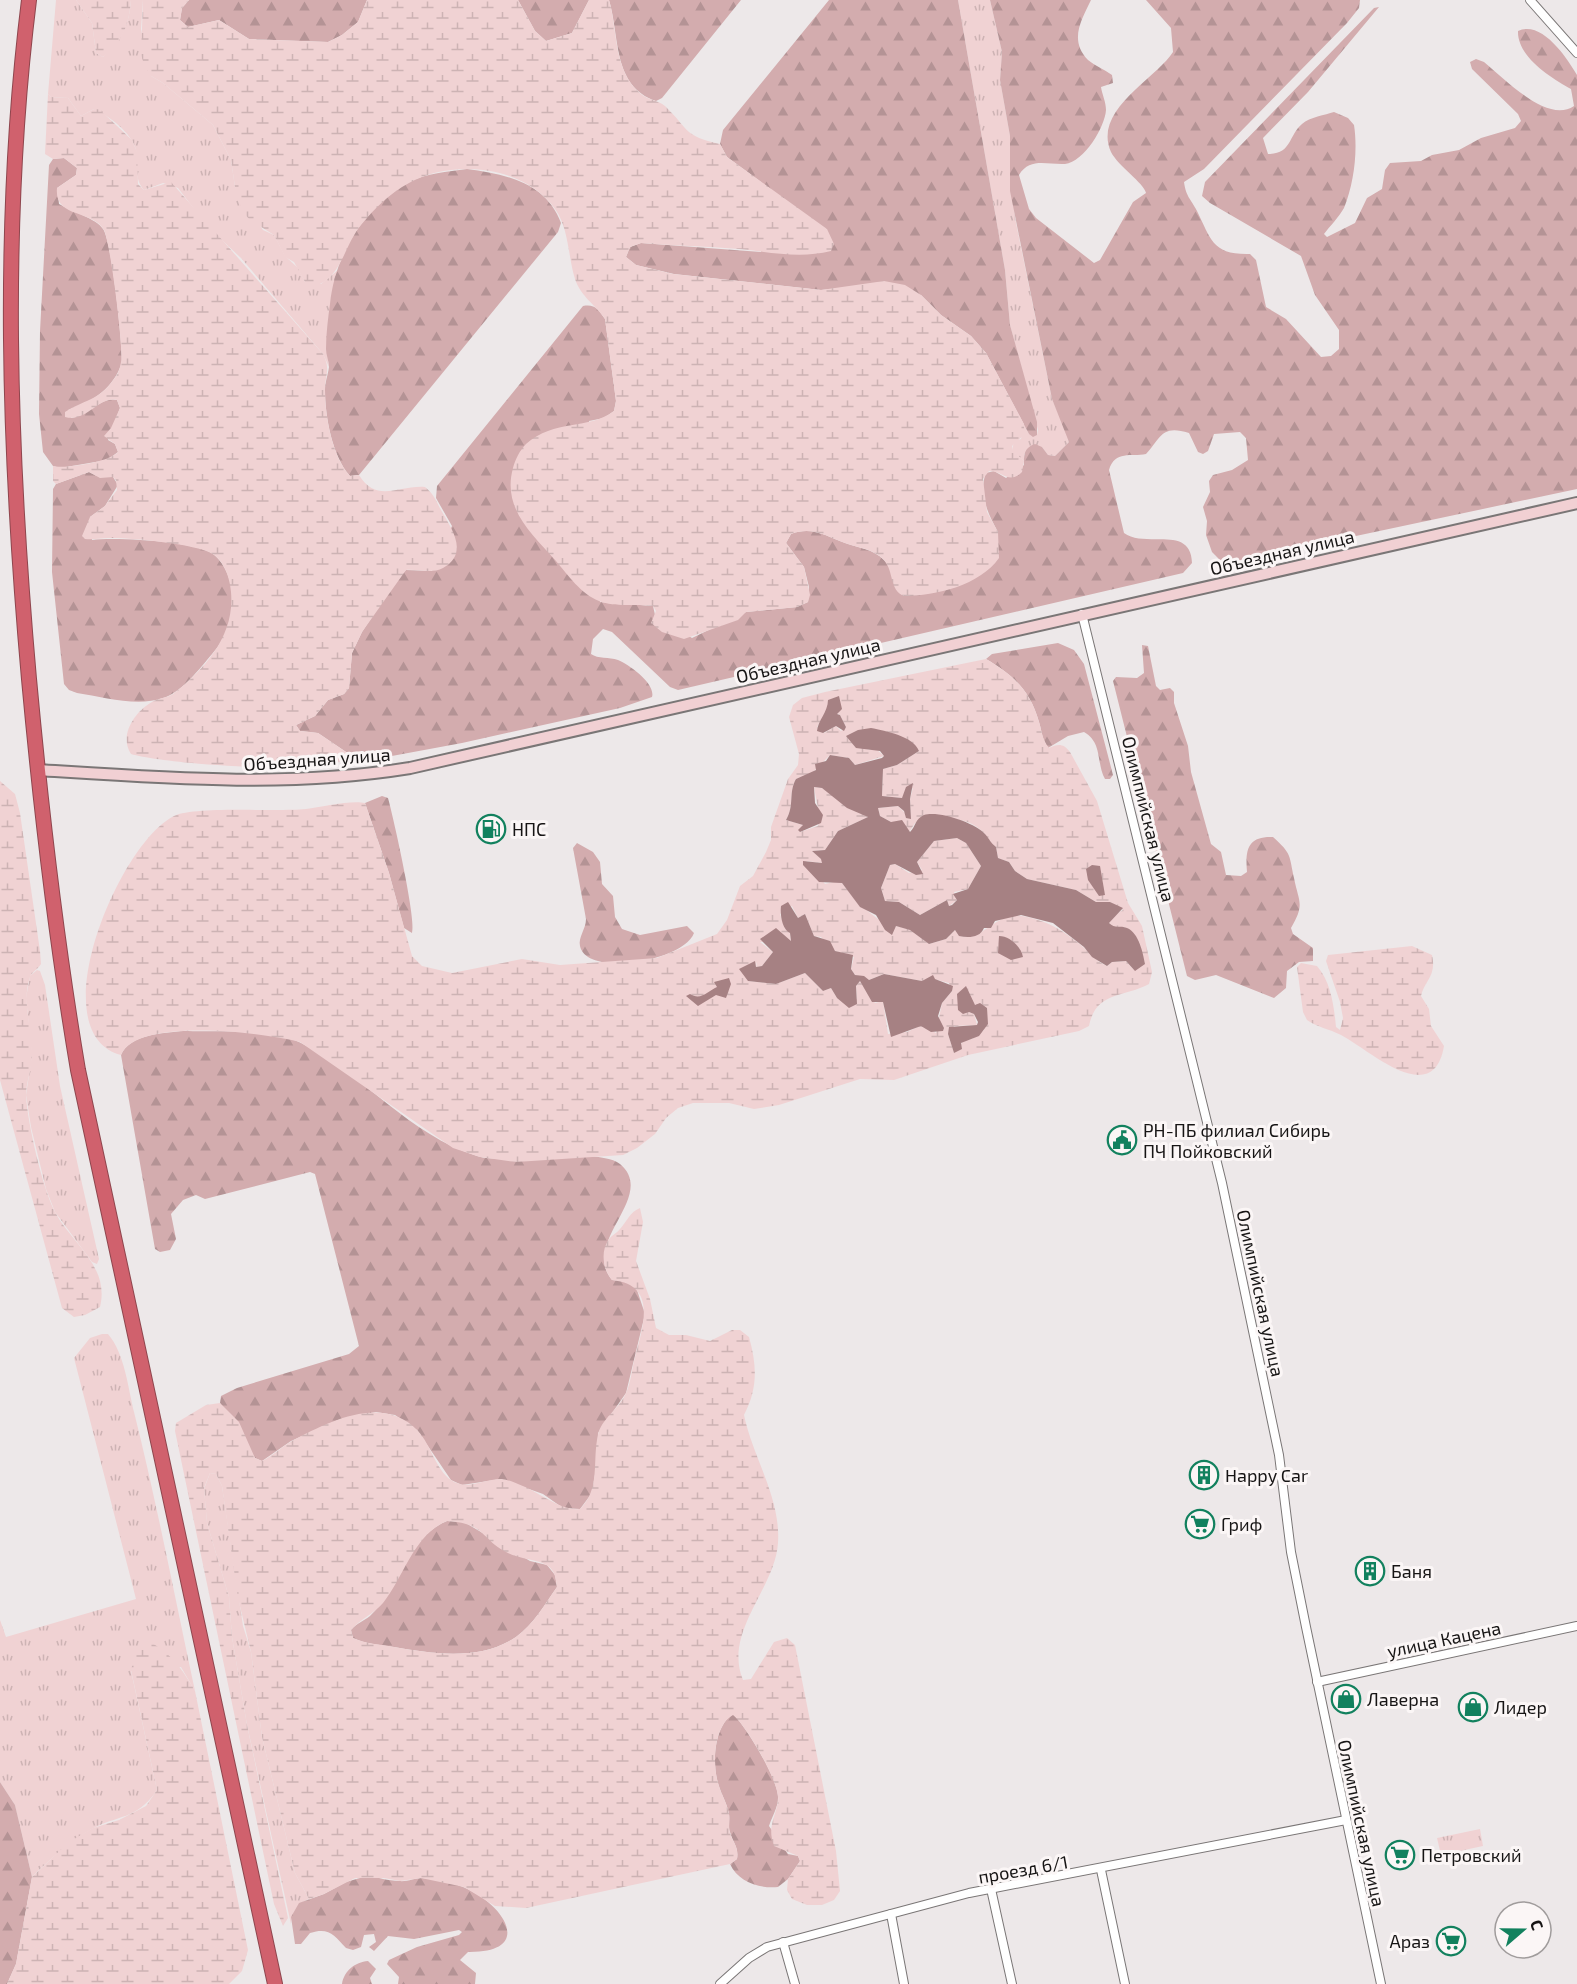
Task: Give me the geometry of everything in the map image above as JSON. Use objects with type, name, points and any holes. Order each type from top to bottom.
[{"type":"highway","points":[[29,0],[18,90],[11,398],[20,574],[38,770],[64,990],[78,1070],[275,1984]]},
{"type":"street","points":[[1530,0],[1577,53]]},
{"type":"street","name":"Объездная улица","points":[[38,770],[224,781],[299,780],[377,773],[526,742],[1577,503]]},
{"type":"street","name":"Олимпийская улица","points":[[1082,614],[1222,1184],[1279,1455],[1292,1552],[1317,1682],[1381,1984]]},
{"type":"street","name":"улица Кацена","points":[[1317,1682],[1577,1626]]},
{"type":"street","name":"проезд 6/1","points":[[720,1984],[749,1958],[767,1947],[783,1942],[991,1889],[1101,1870],[1346,1820]]},
{"type":"street","points":[[1101,1870],[1125,1984]]},
{"type":"street","points":[[991,1889],[1012,1984]]},
{"type":"street","points":[[891,1914],[904,1984]]},
{"type":"street","points":[[783,1942],[795,1984]]},
{"type":"green space","points":[[56,0],[76,0],[92,23],[96,53],[103,57],[123,32],[131,0],[143,0],[141,29],[151,76],[163,83],[213,125],[231,160],[235,187],[263,230],[274,235],[285,256],[298,268],[305,282],[321,284],[338,270],[329,318],[327,342],[329,367],[323,354],[241,258],[208,227],[178,188],[163,183],[144,190],[137,176],[137,156],[134,144],[119,126],[94,109],[81,116],[68,98],[51,97],[48,94]]},
{"type":"green space","points":[[76,0],[131,0],[124,32],[116,45],[103,57],[96,53],[92,23]]},
{"type":"green space","points":[[143,0],[189,0],[182,8],[180,20],[188,27],[219,20],[249,39],[328,42],[342,35],[358,22],[367,0],[518,0],[535,31],[546,41],[572,33],[589,0],[609,0],[621,62],[632,85],[644,96],[665,106],[693,135],[720,144],[727,157],[827,229],[834,244],[831,251],[796,255],[641,243],[630,247],[626,257],[636,265],[673,274],[821,290],[884,281],[905,285],[921,295],[941,315],[971,336],[986,353],[1024,424],[1024,435],[1012,446],[1013,451],[1024,461],[1022,472],[1010,477],[989,471],[983,479],[987,512],[998,532],[999,558],[981,575],[969,582],[930,594],[904,596],[896,589],[887,564],[876,553],[812,531],[791,534],[786,543],[804,567],[810,595],[808,602],[797,607],[746,612],[738,620],[684,639],[662,632],[651,623],[656,611],[653,606],[612,604],[592,598],[575,584],[529,530],[515,508],[512,495],[513,468],[526,444],[548,431],[604,417],[614,411],[616,401],[605,319],[584,296],[575,279],[563,225],[555,209],[526,183],[507,175],[487,170],[467,169],[446,170],[427,175],[402,187],[377,207],[355,234],[336,270],[322,283],[312,287],[305,282],[294,262],[285,257],[274,235],[250,220],[242,211],[231,160],[213,125],[163,83],[151,76],[145,67],[141,55]]},
{"type":"green space","points":[[189,0],[367,0],[358,22],[342,35],[328,42],[249,39],[219,20],[188,27],[180,20],[182,8]]},
{"type":"green space","points":[[518,0],[589,0],[572,33],[546,41],[535,31]]},
{"type":"green space","points":[[609,0],[741,0],[662,98],[656,101],[642,94],[625,72],[620,58]]},
{"type":"green space","points":[[829,0],[958,0],[1005,270],[1010,325],[1037,422],[1037,435],[1033,437],[1029,434],[986,353],[971,336],[941,315],[921,295],[840,288],[821,290],[674,274],[636,265],[626,257],[630,247],[641,243],[761,252],[761,182],[727,157],[720,144],[723,130]]},
{"type":"green space","points":[[958,0],[990,0],[1002,52],[1000,80],[1010,136],[1015,218],[1052,399],[1069,442],[1055,456],[1048,455],[1042,447],[1024,454],[1024,461],[1012,451],[1014,441],[1021,439],[1024,424],[1029,434],[1037,435],[1038,430],[1010,325],[1005,270]]},
{"type":"green space","points":[[990,0],[1091,0],[1081,23],[1078,38],[1082,53],[1088,60],[1112,75],[1113,83],[1101,87],[1106,110],[1102,125],[1086,151],[1072,162],[1034,164],[1023,169],[1019,175],[1029,209],[1036,218],[1094,263],[1100,260],[1133,202],[1146,193],[1141,184],[1114,157],[1108,137],[1110,122],[1118,109],[1173,52],[1171,28],[1146,0],[1360,0],[1359,8],[1347,23],[1204,169],[1184,182],[1187,195],[1214,243],[1228,252],[1250,254],[1256,260],[1266,307],[1286,319],[1321,357],[1331,356],[1339,349],[1339,330],[1315,295],[1301,256],[1210,203],[1202,196],[1205,182],[1374,8],[1379,7],[1308,92],[1263,138],[1268,154],[1276,153],[1286,148],[1302,124],[1313,118],[1334,112],[1348,118],[1354,125],[1355,156],[1350,188],[1344,208],[1324,234],[1327,237],[1355,223],[1367,198],[1382,189],[1385,170],[1390,163],[1421,161],[1432,155],[1459,150],[1481,138],[1515,128],[1521,121],[1518,114],[1472,69],[1470,62],[1476,59],[1484,62],[1515,88],[1539,104],[1563,110],[1574,106],[1571,89],[1545,73],[1529,58],[1519,41],[1518,31],[1527,29],[1536,31],[1553,42],[1577,75],[1577,489],[1224,564],[1212,552],[1206,535],[1207,521],[1203,507],[1210,492],[1209,481],[1213,475],[1232,470],[1248,460],[1246,438],[1240,432],[1214,434],[1208,451],[1203,454],[1198,452],[1189,433],[1167,431],[1146,454],[1119,457],[1115,459],[1109,470],[1124,533],[1133,537],[1166,539],[1184,544],[1190,551],[1192,563],[1183,573],[678,690],[670,687],[612,632],[603,629],[593,639],[591,654],[618,660],[629,666],[650,686],[652,697],[620,708],[462,743],[381,758],[352,756],[318,733],[300,731],[296,725],[315,716],[328,700],[344,694],[349,688],[352,653],[362,632],[396,580],[406,570],[432,571],[452,526],[436,498],[437,486],[583,306],[596,308],[605,319],[616,401],[614,411],[604,418],[589,421],[600,602],[653,606],[655,615],[692,638],[746,612],[797,607],[808,602],[809,587],[804,567],[786,543],[791,534],[812,531],[875,553],[887,564],[894,584],[904,596],[933,592],[998,532],[984,496],[986,473],[994,471],[1006,478],[1024,465],[1025,452],[1029,447],[1035,444],[1042,447],[1048,455],[1055,456],[1069,442],[1052,399],[1010,191],[1010,136],[1000,80],[1002,52]]},
{"type":"green space","points":[[48,94],[51,97],[68,98],[81,116],[94,109],[100,110],[132,140],[137,152],[138,184],[144,190],[171,182],[323,354],[327,368],[325,401],[328,424],[338,458],[350,476],[359,475],[366,484],[381,491],[425,487],[431,492],[453,532],[457,548],[451,562],[434,571],[406,570],[362,632],[352,653],[349,688],[344,694],[328,700],[315,716],[296,725],[300,731],[318,733],[352,756],[338,762],[313,766],[246,767],[210,765],[131,754],[127,740],[134,718],[145,706],[173,694],[185,684],[207,662],[216,649],[228,622],[231,592],[226,570],[216,556],[203,550],[145,540],[85,539],[82,536],[90,517],[105,506],[117,490],[116,480],[113,477],[100,478],[89,472],[56,484],[53,481],[53,466],[87,464],[106,459],[118,452],[115,444],[104,436],[111,428],[120,408],[117,400],[104,402],[73,418],[65,417],[65,412],[103,392],[119,371],[121,353],[113,273],[104,230],[98,223],[61,205],[57,188],[76,175],[77,168],[64,158],[53,159],[45,154]]},
{"type":"green space","points":[[64,158],[77,168],[76,175],[57,188],[59,204],[100,225],[106,237],[116,292],[122,362],[108,387],[86,403],[68,410],[71,418],[105,401],[117,400],[120,408],[108,440],[115,444],[118,452],[107,460],[60,468],[53,466],[43,452],[39,414],[40,331],[49,165],[53,159]]},
{"type":"green space","points":[[467,169],[509,177],[535,189],[554,209],[561,223],[558,232],[359,475],[350,476],[338,458],[334,447],[325,400],[329,367],[326,349],[327,326],[338,267],[355,233],[366,218],[393,192],[423,177]]},
{"type":"green space","points":[[89,472],[97,476],[113,477],[118,485],[105,506],[90,517],[92,540],[154,541],[204,550],[213,554],[220,561],[230,581],[233,603],[230,625],[226,634],[198,671],[176,692],[163,698],[142,702],[120,700],[77,693],[69,690],[64,684],[52,572],[53,489],[56,484]]},
{"type":"green space","points":[[1058,643],[1074,650],[1084,664],[1113,775],[1110,779],[1105,779],[1097,747],[1084,732],[1068,736],[1048,748],[1031,701],[1025,692],[1004,671],[986,659],[992,654]]},
{"type":"green space","points":[[1142,645],[1148,646],[1156,686],[1160,690],[1170,688],[1174,692],[1174,703],[1188,746],[1191,772],[1211,844],[1221,852],[1226,875],[1241,876],[1247,872],[1248,851],[1253,842],[1258,839],[1273,837],[1289,855],[1300,903],[1298,914],[1291,928],[1293,934],[1313,948],[1313,961],[1299,962],[1287,971],[1286,988],[1274,998],[1216,975],[1195,980],[1187,976],[1113,681],[1116,677],[1137,678],[1144,673]]},
{"type":"green space","points":[[986,659],[1019,684],[1031,701],[1042,735],[1049,748],[1060,745],[1070,752],[1097,801],[1128,903],[1142,926],[1152,972],[1149,984],[1104,1001],[1093,1015],[1089,1026],[1079,1031],[968,1055],[894,1080],[860,1079],[779,1105],[754,1109],[729,1103],[693,1103],[678,1108],[666,1118],[655,1134],[637,1148],[623,1155],[516,1162],[480,1157],[453,1148],[300,1042],[233,1032],[176,1031],[151,1035],[132,1043],[121,1055],[97,1040],[87,1012],[87,977],[96,937],[111,898],[131,862],[153,833],[174,816],[184,813],[217,810],[293,810],[344,803],[365,803],[389,873],[412,956],[422,966],[452,973],[522,959],[560,965],[657,958],[717,934],[727,920],[740,886],[753,876],[766,852],[771,840],[771,827],[788,779],[798,765],[799,754],[789,717],[793,705],[802,698]],"holes":[[[828,708],[840,715],[846,727],[841,731],[836,726],[824,733],[817,727]],[[901,738],[919,751],[897,765],[883,769],[882,796],[902,798],[913,788],[910,799],[911,819],[898,806],[878,808],[880,816],[909,832],[915,823],[924,821],[951,819],[969,822],[984,833],[996,847],[998,858],[1009,862],[1015,871],[1027,879],[1076,890],[1096,902],[1110,902],[1123,910],[1111,917],[1109,923],[1113,927],[1125,927],[1133,969],[1126,961],[1112,962],[1107,966],[1061,931],[1047,923],[1022,916],[1005,918],[976,935],[968,937],[960,936],[955,930],[946,939],[929,944],[910,929],[896,926],[894,929],[878,919],[865,909],[842,883],[838,881],[825,884],[806,861],[822,863],[822,859],[812,851],[825,850],[838,831],[868,817],[822,788],[814,787],[820,819],[818,826],[800,832],[803,825],[786,820],[789,815],[792,789],[796,779],[811,774],[830,755],[849,758],[855,765],[884,756],[876,749],[866,750]],[[792,906],[798,918],[805,914],[814,936],[821,937],[835,951],[854,957],[851,969],[855,975],[869,980],[884,974],[922,981],[934,979],[949,983],[952,991],[942,1003],[936,1033],[922,1025],[907,1032],[888,1034],[883,1001],[875,1003],[860,981],[856,986],[857,999],[837,998],[831,988],[823,991],[805,973],[776,984],[748,981],[757,962],[756,967],[762,966],[773,952],[760,942],[791,942],[790,933],[785,928],[780,914]],[[972,1002],[984,1030],[972,1039],[964,1040],[954,1053],[948,1034],[954,1026],[977,1025],[974,1014],[969,1012]]]},
{"type":"green space","points":[[0,781],[15,794],[20,813],[40,951],[41,964],[30,977],[27,996],[32,1055],[26,1096],[33,1139],[50,1201],[62,1224],[95,1267],[102,1292],[100,1307],[85,1315],[74,1317],[62,1308],[0,1080]]},
{"type":"green space","points":[[382,796],[388,798],[399,846],[411,910],[412,933],[404,928],[389,873],[365,803]]},
{"type":"green space","points":[[957,838],[966,843],[981,866],[968,889],[954,892],[957,900],[949,906],[947,900],[920,915],[899,902],[885,901],[881,888],[890,865],[895,864],[909,873],[922,870],[917,862],[934,841]]},
{"type":"green space","points":[[577,843],[593,852],[600,862],[602,884],[613,896],[615,917],[622,929],[640,935],[687,926],[694,933],[687,943],[655,958],[636,962],[599,961],[586,956],[580,946],[586,919],[573,848]]},
{"type":"green space","points":[[1412,946],[1432,955],[1432,973],[1421,996],[1429,1009],[1431,1026],[1444,1046],[1437,1065],[1427,1074],[1413,1075],[1398,1070],[1341,1035],[1307,1020],[1303,1012],[1297,967],[1301,963],[1317,966],[1322,972],[1331,995],[1336,1027],[1340,1030],[1343,1018],[1326,961],[1328,955]]},
{"type":"green space","points":[[37,970],[40,971],[45,985],[60,1086],[99,1259],[97,1264],[92,1262],[55,1212],[46,1189],[31,1127],[26,1095],[32,1055],[26,998],[30,976]]},
{"type":"green space","points":[[184,1031],[260,1033],[289,1038],[301,1043],[324,1056],[430,1134],[477,1156],[510,1159],[593,1157],[609,1159],[620,1164],[629,1177],[630,1190],[626,1205],[610,1235],[605,1250],[605,1265],[612,1280],[625,1281],[636,1287],[645,1314],[626,1393],[598,1433],[597,1462],[592,1493],[580,1509],[563,1508],[543,1494],[501,1479],[462,1485],[451,1480],[417,1430],[395,1415],[376,1412],[338,1420],[291,1441],[262,1461],[255,1458],[220,1403],[221,1396],[237,1388],[349,1354],[359,1346],[315,1174],[310,1172],[205,1199],[196,1195],[183,1200],[171,1214],[176,1239],[170,1250],[160,1252],[155,1249],[121,1055],[125,1048],[139,1039]]},
{"type":"green space","points":[[640,1208],[643,1222],[636,1261],[650,1299],[656,1328],[669,1335],[686,1335],[710,1341],[732,1330],[740,1330],[749,1337],[754,1358],[755,1377],[752,1396],[744,1415],[771,1494],[778,1526],[778,1543],[775,1560],[744,1628],[739,1662],[743,1680],[751,1679],[774,1642],[787,1638],[795,1645],[836,1851],[840,1891],[834,1900],[822,1905],[807,1905],[792,1899],[787,1890],[788,1879],[800,1861],[798,1856],[774,1846],[771,1828],[778,1801],[774,1782],[754,1742],[733,1715],[722,1727],[715,1755],[716,1775],[728,1810],[729,1831],[737,1851],[737,1859],[730,1864],[526,1908],[495,1906],[464,1887],[421,1878],[400,1881],[384,1878],[355,1878],[309,1899],[295,1873],[262,1737],[251,1652],[238,1598],[222,1486],[216,1474],[210,1473],[204,1488],[207,1523],[229,1597],[232,1637],[247,1725],[288,1918],[283,1926],[274,1904],[175,1431],[176,1423],[206,1405],[220,1403],[239,1422],[255,1458],[262,1461],[292,1441],[339,1419],[373,1413],[389,1414],[404,1420],[418,1431],[441,1470],[457,1483],[469,1485],[494,1479],[505,1480],[526,1487],[565,1507],[580,1509],[591,1493],[600,1429],[626,1393],[641,1333],[644,1309],[642,1298],[627,1283],[612,1280],[606,1271],[604,1260],[604,1249],[609,1239]],"holes":[[[447,1521],[460,1522],[476,1529],[508,1553],[534,1560],[552,1570],[557,1587],[528,1627],[502,1645],[472,1653],[409,1650],[353,1638],[351,1630],[383,1603],[410,1557],[426,1536]]]},
{"type":"green space","points":[[108,1334],[114,1342],[125,1372],[195,1691],[181,1667],[131,1671],[157,1790],[142,1807],[134,1812],[100,1825],[74,1840],[32,1877],[15,1805],[0,1782],[0,1620],[6,1637],[136,1599],[74,1358],[90,1338]]},
{"type":"green space","points":[[210,1473],[216,1474],[222,1486],[243,1626],[251,1652],[262,1737],[295,1873],[309,1899],[296,1909],[291,1924],[247,1725],[232,1637],[229,1597],[207,1523],[204,1489]]},
{"type":"green space","points":[[447,1521],[464,1522],[530,1561],[547,1565],[555,1575],[557,1587],[533,1620],[516,1637],[502,1645],[472,1653],[425,1652],[373,1644],[353,1638],[351,1630],[370,1616],[380,1605],[423,1538],[434,1528]]},
{"type":"green space","points":[[150,1642],[176,1663],[195,1691],[248,1950],[242,1971],[229,1984],[7,1984],[16,1964],[32,1877],[69,1842],[93,1828],[119,1820],[146,1806],[157,1790],[131,1670],[137,1648]]},
{"type":"green space","points":[[733,1714],[761,1754],[777,1790],[777,1805],[769,1826],[788,1854],[798,1856],[800,1861],[788,1879],[778,1887],[764,1887],[750,1883],[738,1875],[730,1864],[737,1859],[737,1851],[729,1830],[728,1810],[716,1775],[715,1756],[718,1736]]},
{"type":"green space","points":[[0,1782],[15,1805],[32,1877],[16,1964],[7,1984],[0,1984]]},
{"type":"green space","points":[[1480,1829],[1483,1846],[1441,1855],[1437,1838]]},
{"type":"green space","points":[[367,1876],[395,1881],[422,1878],[443,1881],[463,1887],[491,1904],[501,1915],[507,1936],[501,1945],[489,1950],[468,1952],[460,1960],[476,1973],[475,1984],[398,1984],[399,1977],[387,1964],[389,1960],[417,1947],[459,1935],[462,1932],[459,1930],[414,1939],[388,1936],[374,1951],[369,1947],[376,1942],[374,1934],[364,1935],[361,1947],[353,1950],[346,1948],[331,1933],[322,1931],[310,1933],[301,1944],[295,1944],[291,1917],[299,1903],[324,1894],[346,1882]]},
{"type":"green space","points":[[368,1961],[376,1969],[370,1978],[372,1984],[342,1984],[351,1968]]},
{"type":"shaded area","points":[[839,696],[842,709],[837,714],[840,715],[846,727],[844,731],[836,726],[823,733],[817,731],[828,700]]},
{"type":"shaded area","points":[[871,728],[898,735],[911,742],[919,751],[897,765],[883,769],[882,796],[902,798],[906,787],[913,783],[910,799],[911,819],[906,818],[904,811],[898,806],[878,808],[880,816],[891,822],[902,820],[910,832],[924,815],[938,814],[965,822],[985,834],[996,847],[998,858],[1009,862],[1015,871],[1027,879],[1076,890],[1096,902],[1110,902],[1123,908],[1109,923],[1113,926],[1127,928],[1135,934],[1145,964],[1135,971],[1126,961],[1112,962],[1107,966],[1092,957],[1084,947],[1053,923],[1021,915],[995,921],[991,928],[984,928],[977,935],[959,936],[955,930],[946,939],[929,944],[910,930],[896,926],[892,935],[885,930],[876,915],[860,907],[842,883],[819,882],[803,865],[803,861],[822,863],[812,851],[825,850],[838,831],[868,817],[847,808],[822,788],[814,787],[815,803],[823,815],[821,823],[800,832],[798,830],[803,825],[786,820],[789,815],[792,789],[796,779],[816,770],[815,764],[826,761],[830,755],[849,758],[855,765],[882,758],[884,756],[880,751],[856,748],[846,736],[858,730]],"holes":[[[957,838],[966,843],[981,866],[968,889],[953,894],[957,900],[952,905],[949,906],[947,900],[920,915],[899,902],[885,901],[881,888],[890,865],[895,864],[916,875],[923,874],[917,862],[934,841]]]},
{"type":"shaded area","points":[[1092,865],[1100,866],[1105,895],[1099,896],[1088,880],[1086,869]]},
{"type":"shaded area","points":[[788,902],[798,918],[805,914],[814,936],[830,941],[835,951],[853,955],[851,969],[855,975],[864,976],[869,980],[884,974],[922,981],[933,975],[935,979],[953,986],[952,991],[942,1003],[938,1016],[944,1028],[943,1031],[931,1032],[921,1026],[891,1037],[883,1002],[872,1002],[860,981],[856,986],[857,1004],[849,1008],[837,998],[831,988],[823,991],[805,973],[776,984],[748,981],[739,969],[755,961],[756,967],[762,966],[773,952],[760,939],[776,928],[791,941],[790,933],[783,925],[781,913],[781,906]]},
{"type":"shaded area","points":[[999,936],[1014,943],[1023,957],[1011,960],[998,953]]},
{"type":"shaded area","points":[[729,978],[731,984],[726,998],[716,995],[698,1006],[686,996],[704,995],[717,987],[714,982]]},
{"type":"shaded area","points":[[966,986],[975,1005],[980,1003],[987,1008],[988,1024],[979,1036],[961,1043],[962,1049],[954,1053],[948,1034],[949,1027],[977,1025],[978,1022],[974,1014],[969,1012],[963,1014],[958,1010],[957,994]]},
{"type":"place","name":"НПС","points":[[491,829]]},
{"type":"place","name":"РН-ПБ филиал Сибирь ПЧ Пойковский","points":[[1122,1140]]},
{"type":"place","name":"Happy Car","points":[[1204,1475]]},
{"type":"place","name":"Гриф","points":[[1200,1524]]},
{"type":"place","name":"Баня","points":[[1370,1571]]},
{"type":"place","name":"Лаверна","points":[[1346,1699]]},
{"type":"place","name":"Лидер","points":[[1473,1707]]},
{"type":"place","name":"Петровский","points":[[1400,1855]]},
{"type":"place","name":"Араз","points":[[1451,1941]]}]
